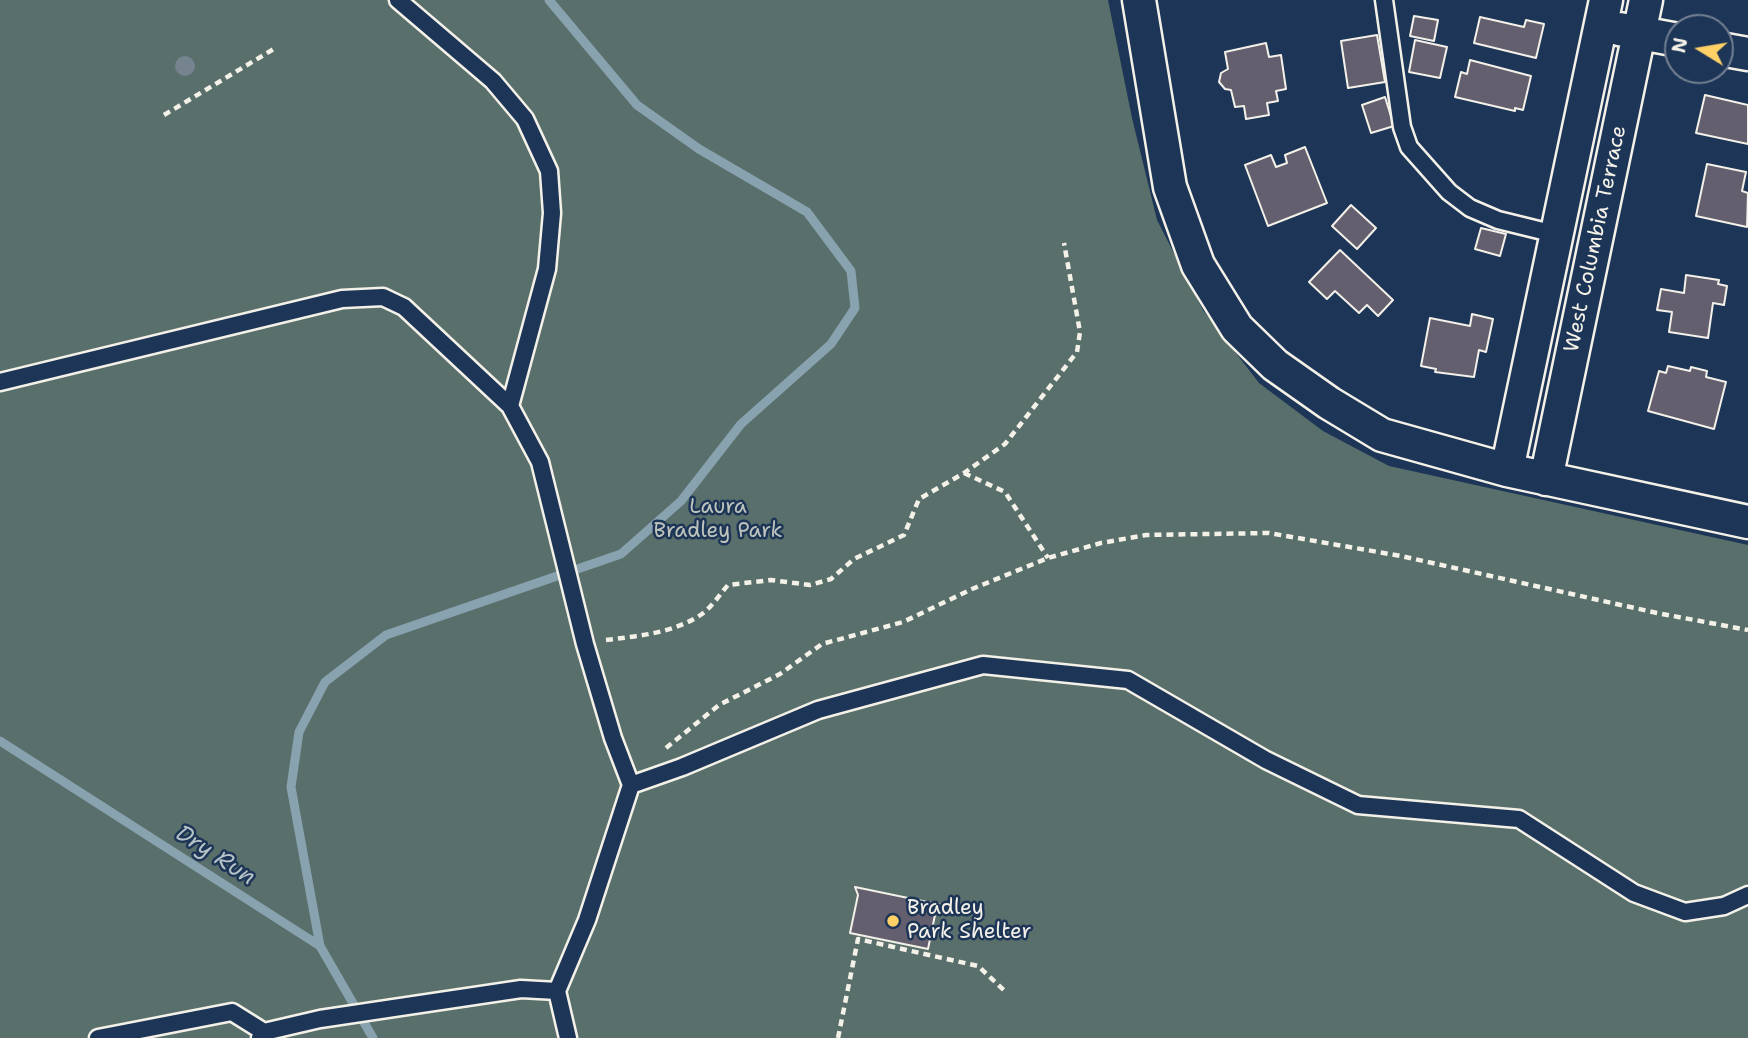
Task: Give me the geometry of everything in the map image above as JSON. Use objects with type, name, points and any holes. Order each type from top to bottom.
[{"type":"street","points":[[1139,0],[1170,187],[1198,265],[1237,328],[1275,365],[1329,403],[1382,435],[1507,470],[1748,522]]},
{"type":"street","name":"West Columbia Terrace","points":[[1546,479],[1646,0]]},
{"type":"street","points":[[1603,13],[1639,33],[1664,37]]},
{"type":"street","name":"West Columbia Terrace","points":[[1507,470],[1603,13]]},
{"type":"lane","points":[[398,0],[493,81],[526,119],[549,171],[552,213],[547,269],[510,406]]},
{"type":"lane","points":[[1384,0],[1402,127],[1409,147],[1449,192],[1470,208],[1498,220],[1555,234]]},
{"type":"lane","points":[[0,383],[342,299],[383,297],[404,307],[510,406],[540,462],[585,644],[613,738],[631,785],[587,920],[557,991],[568,1038]]},
{"type":"lane","points":[[631,785],[682,767],[818,710],[983,665],[1128,680],[1266,760],[1358,805],[1519,819],[1634,893],[1685,912],[1724,906],[1748,895]]},
{"type":"lane","points":[[97,1038],[232,1012],[262,1035],[320,1019],[521,989],[557,991]]},
{"type":"path","points":[[164,115],[277,47]]},
{"type":"path","points":[[602,640],[649,635],[679,625],[704,613],[728,585],[771,580],[810,585],[831,579],[854,559],[904,535],[919,499],[964,473],[1005,444],[1077,352],[1080,332],[1064,243]]},
{"type":"path","points":[[964,473],[1005,492],[1048,558]]},
{"type":"path","points":[[659,754],[719,705],[780,674],[822,645],[904,622],[972,589],[1048,558],[1101,543],[1146,536],[1269,533],[1401,556],[1657,614],[1748,629]]},
{"type":"path","points":[[838,1038],[858,939],[978,966],[1007,993]]},
{"type":"green space","name":"Laura Bradley Park","points":[[0,0],[1108,0],[1132,118],[1157,220],[1203,310],[1259,383],[1323,431],[1389,466],[1748,545],[1748,1038],[0,1038]]},
{"type":"building","points":[[1414,16],[1438,20],[1434,41],[1410,36]]},
{"type":"building","points":[[1480,17],[1524,27],[1526,20],[1544,24],[1536,58],[1474,43]]},
{"type":"building","points":[[1377,35],[1385,82],[1348,88],[1341,41]]},
{"type":"building","points":[[1415,40],[1447,47],[1440,78],[1409,72]]},
{"type":"building","points":[[1266,43],[1269,57],[1281,55],[1286,89],[1276,91],[1278,101],[1267,103],[1269,115],[1246,119],[1244,106],[1235,107],[1231,90],[1225,89],[1219,82],[1221,73],[1228,69],[1225,52]]},
{"type":"building","points":[[1470,60],[1531,76],[1523,110],[1515,108],[1515,111],[1455,97],[1461,72],[1467,74]]},
{"type":"building","points":[[1705,95],[1748,105],[1748,144],[1696,133]]},
{"type":"building","points":[[1385,97],[1394,126],[1371,133],[1362,105]]},
{"type":"building","points":[[1305,147],[1327,203],[1268,226],[1245,165],[1271,155],[1276,167],[1287,163],[1285,155]]},
{"type":"building","points":[[1707,164],[1746,172],[1742,191],[1748,193],[1747,227],[1696,216]]},
{"type":"building","points":[[1351,205],[1376,228],[1357,249],[1332,226]]},
{"type":"building","points":[[1481,228],[1506,234],[1500,256],[1475,249]]},
{"type":"building","points":[[1340,250],[1393,300],[1378,316],[1367,305],[1359,313],[1335,291],[1327,299],[1309,282]]},
{"type":"building","points":[[1686,275],[1719,280],[1718,284],[1727,286],[1724,305],[1713,303],[1708,338],[1669,332],[1672,312],[1657,310],[1661,289],[1684,293]]},
{"type":"building","points":[[1472,314],[1493,319],[1486,352],[1479,350],[1474,377],[1435,372],[1436,369],[1421,366],[1430,318],[1470,326]]},
{"type":"building","points":[[1668,366],[1690,371],[1691,367],[1707,371],[1706,377],[1726,382],[1714,429],[1648,411],[1659,371],[1666,373]]},
{"type":"building","name":"Bradley Park Shelter","points":[[855,887],[942,905],[936,910],[928,949],[850,933],[858,895]]},
{"type":"waterway","points":[[320,946],[291,787],[299,732],[325,682],[386,635],[621,554],[681,501],[741,424],[831,344],[855,308],[851,271],[807,212],[699,149],[637,105],[549,0]]},
{"type":"waterway","name":"Dry Run","points":[[0,741],[320,946],[373,1038]]},
{"type":"place","name":"Bradley Park Shelter","points":[[893,921]]}]
